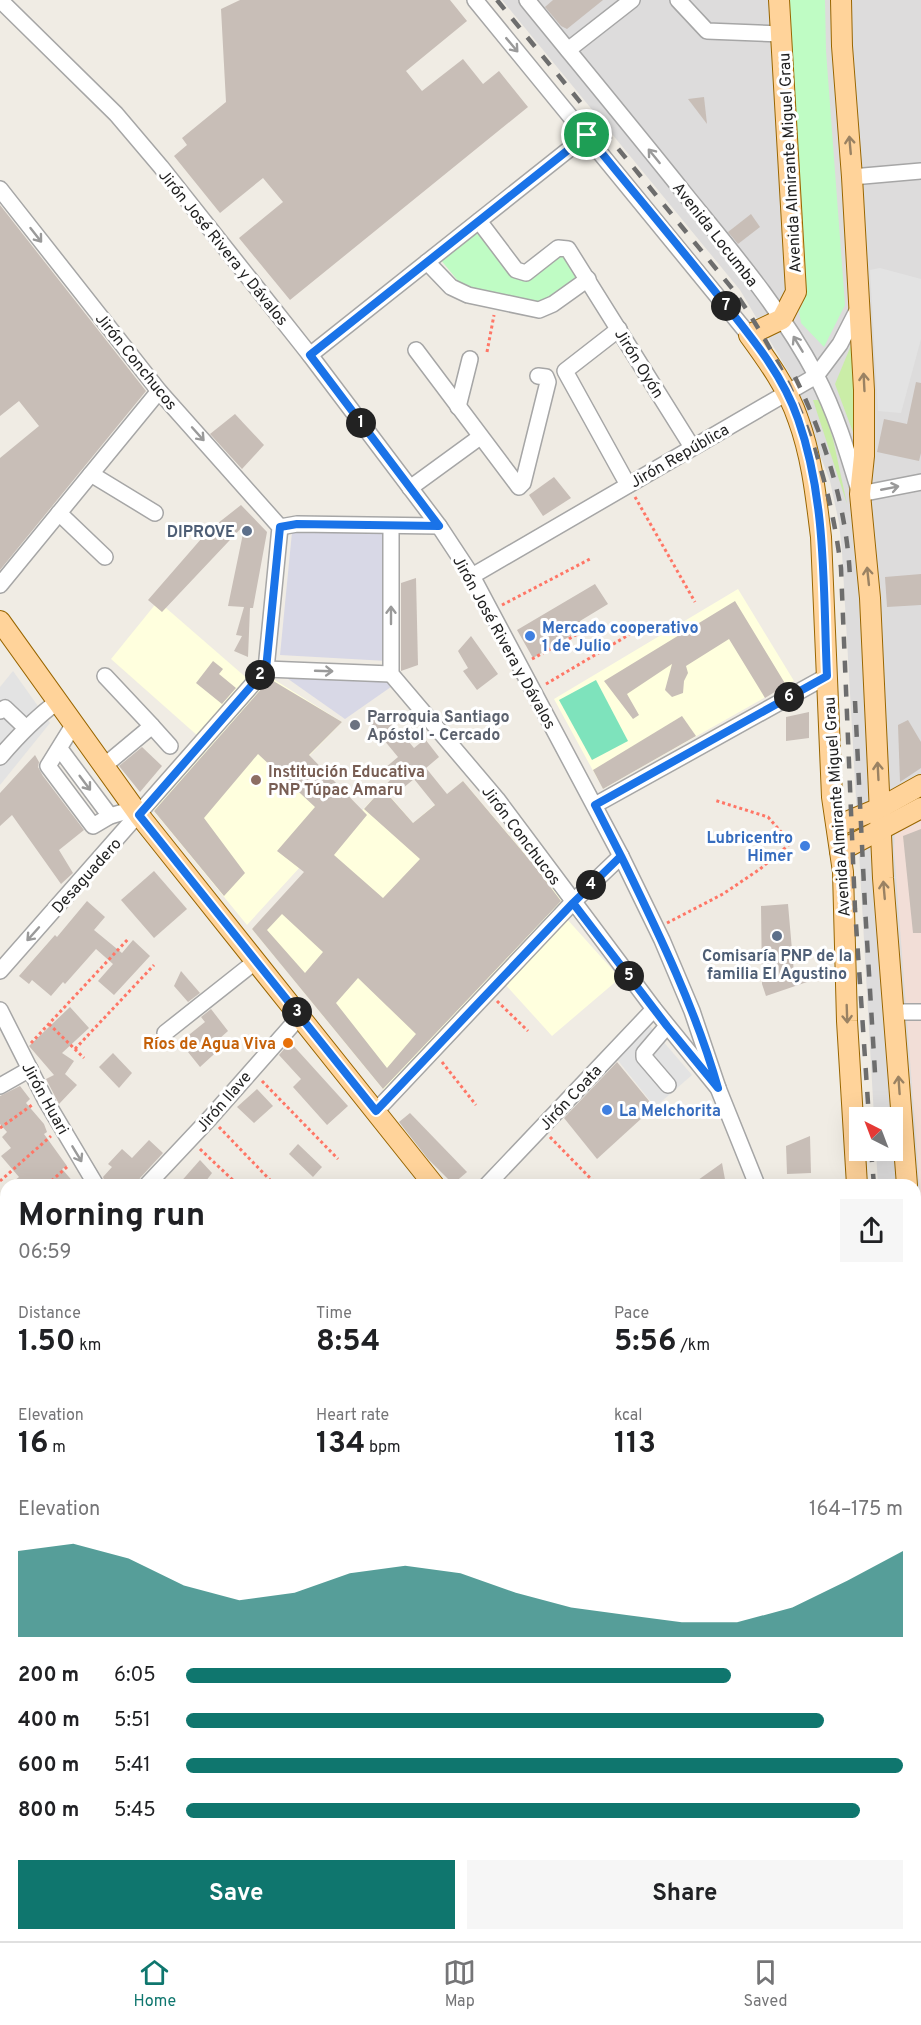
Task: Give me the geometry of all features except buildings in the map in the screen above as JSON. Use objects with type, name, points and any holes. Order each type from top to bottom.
[{"type":"main road","name":"Avenida Almirante Miguel Grau","points":[[779,0],[796,292],[782,319]]},
{"type":"main road","points":[[841,0],[842,46],[860,306],[865,429],[860,494],[870,598],[881,829],[894,1012],[897,1107]]},
{"type":"main road","points":[[749,335],[782,319]]},
{"type":"main road","name":"Avenida Almirante Miguel Grau","points":[[749,335],[786,392],[798,418],[809,454],[816,495],[821,537],[832,797],[843,872],[847,1021],[854,1107]]},
{"type":"main road","points":[[0,621],[136,812],[429,1179]]},
{"type":"main road","points":[[837,826],[921,785]]},
{"type":"main road","points":[[840,851],[921,808]]},
{"type":"main road","name":"Avenida Almirante Miguel Grau","points":[[857,1179],[858,1161]]},
{"type":"main road","points":[[901,1161],[906,1179]]},
{"type":"street","name":"Jirón José Rivera y Dávalos","points":[[0,0],[116,114],[161,167],[310,355],[439,526],[472,576],[621,856],[692,1011],[718,1088]]},
{"type":"street","points":[[475,0],[749,335]]},
{"type":"street","name":"Avenida Locumba","points":[[527,0],[726,244],[782,319],[816,376],[842,435],[860,494]]},
{"type":"street","points":[[568,50],[632,0]]},
{"type":"street","points":[[678,0],[707,31],[782,34]]},
{"type":"street","points":[[310,355],[587,135]]},
{"type":"street","points":[[852,177],[921,171]]},
{"type":"street","name":"Jirón Conchucos","points":[[0,189],[159,391],[280,527]]},
{"type":"street","name":"Jirón Oyón","points":[[479,221],[516,270],[526,273],[558,248],[567,249],[692,447]]},
{"type":"street","points":[[428,262],[451,287],[468,295],[539,310],[553,304],[588,279]]},
{"type":"street","name":"Jirón República","points":[[472,576],[816,376],[840,344],[860,306]]},
{"type":"street","points":[[619,329],[565,371],[628,485]]},
{"type":"street","points":[[416,350],[516,485],[522,485],[548,381],[546,377],[538,376]]},
{"type":"street","points":[[458,407],[471,359]]},
{"type":"street","points":[[0,585],[159,391]]},
{"type":"street","points":[[410,488],[480,436]]},
{"type":"street","points":[[91,474],[155,513]]},
{"type":"street","points":[[860,494],[921,482]]},
{"type":"street","points":[[59,513],[105,557]]},
{"type":"street","points":[[390,526],[391,674],[266,669],[280,527],[297,524],[439,526]]},
{"type":"street","name":"Desaguadero","points":[[0,971],[136,812],[266,669]]},
{"type":"street","name":"Jirón Conchucos","points":[[391,674],[497,799],[654,1009],[718,1088],[755,1179]]},
{"type":"street","points":[[105,676],[170,746]]},
{"type":"street","points":[[595,805],[827,676]]},
{"type":"street","points":[[0,757],[39,714],[57,702]]},
{"type":"street","points":[[0,711],[5,708],[25,728]]},
{"type":"street","points":[[74,724],[60,749],[110,816],[136,812]]},
{"type":"street","points":[[104,766],[152,726]]},
{"type":"street","points":[[376,1111],[573,903],[621,856]]},
{"type":"street","points":[[165,1033],[256,962]]},
{"type":"street","name":"Jirón Coata","points":[[493,1179],[654,1009]]},
{"type":"street","name":"Jirón Huari","points":[[0,1010],[46,1101],[92,1179]]},
{"type":"street","points":[[894,1012],[921,1012]]},
{"type":"street","name":"Jirón Ilave","points":[[152,1179],[300,1016]]},
{"type":"street","points":[[667,1026],[644,1053],[644,1057],[668,1085]]},
{"type":"street","points":[[0,1086],[30,1069]]},
{"type":"path","points":[[487,352],[496,301]]},
{"type":"path","points":[[628,485],[695,602]]},
{"type":"path","points":[[490,612],[590,559]]},
{"type":"path","points":[[519,666],[596,624]]},
{"type":"path","points":[[532,692],[637,630]]},
{"type":"path","points":[[656,929],[723,894],[760,869],[791,843],[768,818],[714,800]]},
{"type":"path","points":[[22,1053],[129,938]]},
{"type":"path","points":[[75,1049],[154,965]]},
{"type":"path","points":[[488,992],[528,1031]]},
{"type":"path","points":[[50,1024],[84,1058]]},
{"type":"path","points":[[432,1051],[477,1106]]},
{"type":"path","points":[[250,1070],[338,1160]]},
{"type":"path","points":[[0,1128],[30,1105],[46,1101]]},
{"type":"path","points":[[210,1118],[269,1179]]},
{"type":"path","points":[[2,1179],[61,1126]]},
{"type":"path","points":[[541,1128],[591,1179]]},
{"type":"path","points":[[189,1139],[232,1179]]},
{"type":"path","points":[[54,1179],[79,1156]]},
{"type":"shaded area","points":[[502,0],[921,0],[921,1179],[878,1179],[877,1161],[903,1161],[903,1107],[873,1107],[839,523],[830,481],[789,373],[740,290]]},
{"type":"shaded area","points":[[880,268],[921,279],[921,339],[901,413],[878,411],[870,270]]},
{"type":"shaded area","points":[[292,532],[387,533],[387,661],[280,655]]},
{"type":"shaded area","points":[[738,589],[794,681],[603,789],[554,699]]},
{"type":"shaded area","points":[[158,601],[249,680],[199,737],[111,659]]},
{"type":"shaded area","points":[[274,669],[398,682],[345,719]]},
{"type":"shaded area","points":[[13,671],[50,723],[0,785],[0,687]]},
{"type":"shaded area","name":"Institución Educativa PNP Túpac Amaru","points":[[270,677],[342,722],[309,756],[357,805],[247,925],[153,810]]},
{"type":"shaded area","points":[[463,781],[566,902],[386,1093],[252,929],[383,788],[413,823]]},
{"type":"shaded area","points":[[921,816],[921,1179],[919,1179],[894,849],[895,831]]},
{"type":"shaded area","points":[[566,918],[620,978],[552,1036],[504,983]]},
{"type":"shaded area","points":[[649,1025],[692,1075],[655,1107],[616,1058]]},
{"type":"green space","points":[[789,0],[825,0],[826,51],[845,305],[824,347],[801,323],[799,311],[803,303],[804,244]]},
{"type":"green space","points":[[475,230],[515,277],[563,251],[581,277],[544,306],[468,293],[440,259]]},
{"type":"green space","points":[[852,343],[860,451],[835,384]]},
{"type":"green space","points":[[813,400],[821,400],[833,439],[847,504]]},
{"type":"green space","points":[[596,680],[628,741],[592,760],[559,700]]},
{"type":"railway","points":[[497,0],[735,292],[775,357],[805,423],[817,457],[827,493],[841,568],[855,909],[868,1107]]},
{"type":"railway","points":[[795,377],[816,425],[833,475],[844,526],[850,578]]},
{"type":"railway","points":[[855,701],[875,1073]]},
{"type":"railway","points":[[872,1161],[873,1179]]},
{"type":"place","name":"DIPROVE","points":[[247,531]]},
{"type":"place","name":"Mercado cooperativo 1 de Julio","points":[[530,636]]},
{"type":"place","name":"Parroquia Santiago Apóstol - Cercado","points":[[355,725]]},
{"type":"place","name":"Institución Educativa PNP Túpac Amaru","points":[[256,780]]},
{"type":"place","name":"Lubricentro Himer","points":[[805,846]]},
{"type":"place","name":"Comisaría PNP de la familia El Agustino","points":[[777,936]]},
{"type":"place","name":"Ríos de Agua Viva","points":[[288,1043]]},
{"type":"place","name":"La Melchorita","points":[[607,1110]]},
{"type":"route","points":[[587,135],[310,355],[439,526],[297,524],[280,527],[266,669],[139,815],[376,1111],[573,903],[621,856],[662,940],[692,1011],[718,1088],[667,1026],[573,903],[621,856],[595,805],[827,676],[821,537],[809,454],[798,418],[786,392],[749,335],[587,135]]}]
